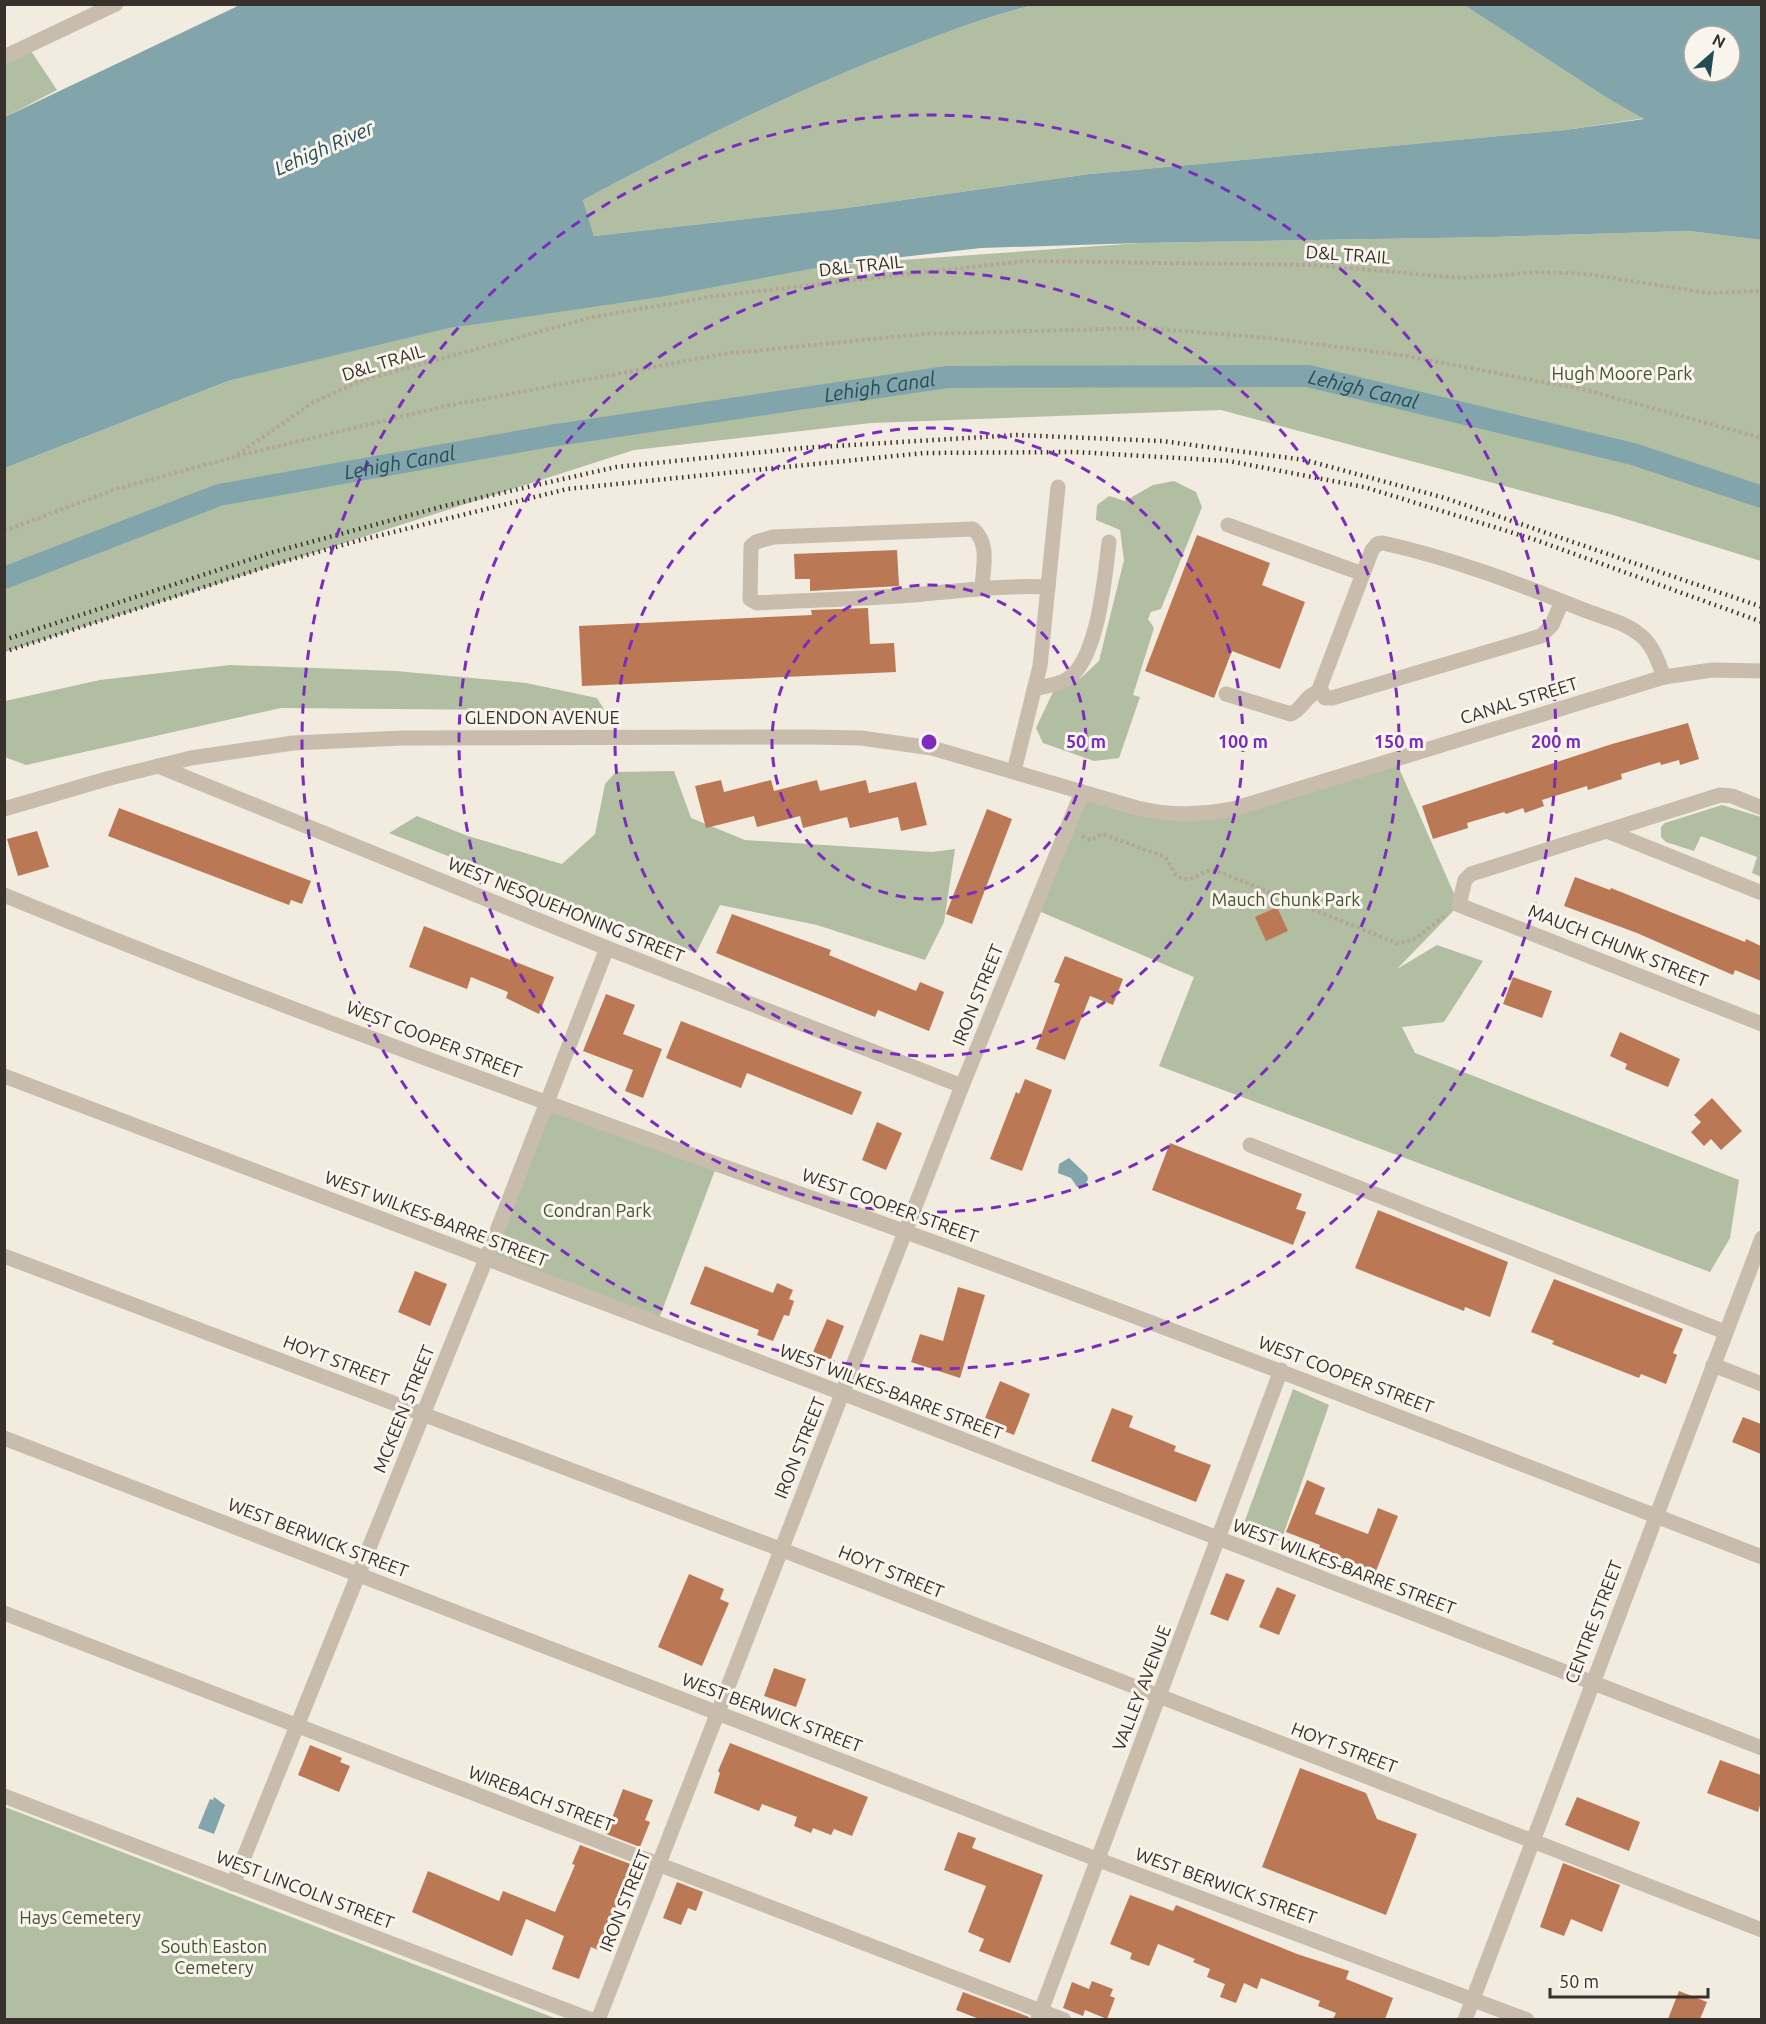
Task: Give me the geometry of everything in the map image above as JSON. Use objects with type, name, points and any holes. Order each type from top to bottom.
[{"type":"street","points":[[4,57],[116,4]]},
{"type":"street","points":[[1014,771],[1040,666],[1058,487]]},
{"type":"street","points":[[1228,525],[1363,574]]},
{"type":"street","points":[[982,588],[984,545],[981,536],[973,530],[773,537],[756,542],[751,546],[750,599],[756,603],[913,595],[982,588],[1004,585],[1048,587]]},
{"type":"street","points":[[1034,689],[1066,680],[1085,656],[1101,603],[1109,542]]},
{"type":"street","points":[[1320,691],[1372,550],[1377,544],[1383,543],[1485,574],[1562,601],[1638,633],[1649,642],[1664,677]]},
{"type":"street","points":[[1320,691],[1325,698],[1332,698],[1541,636],[1552,625],[1562,601]]},
{"type":"street","name":"CANAL STREET","points":[[1082,792],[1169,814],[1197,814],[1233,809],[1664,677],[1712,670],[1761,671]]},
{"type":"street","points":[[1226,694],[1292,714],[1310,694],[1320,691]]},
{"type":"street","name":"GLENDON AVENUE","points":[[4,809],[158,766],[224,751],[330,740],[838,737],[932,748],[1082,792]]},
{"type":"street","name":"WEST NESQUEHONING STREET","points":[[158,766],[607,948],[962,1086]]},
{"type":"street","name":"IRON STREET","points":[[598,2019],[660,1866],[780,1549],[962,1086],[1082,792]]},
{"type":"street","points":[[1460,905],[1465,880],[1471,874],[1720,795],[1732,796],[1761,808]]},
{"type":"street","points":[[1607,831],[1761,893]]},
{"type":"street","name":"WEST COOPER STREET","points":[[4,895],[546,1104],[905,1232],[1281,1370],[1761,1557]]},
{"type":"street","name":"MAUCH CHUNK STREET","points":[[1460,905],[1761,1024]]},
{"type":"street","name":"MCKEEN STREET","points":[[233,1884],[486,1259],[607,948]]},
{"type":"street","name":"WEST WILKES-BARRE STREET","points":[[4,1076],[842,1394],[1761,1748]]},
{"type":"street","points":[[1251,1145],[1725,1332]]},
{"type":"street","name":"CENTRE STREET","points":[[1465,2019],[1761,1238]]},
{"type":"street","name":"HOYT STREET","points":[[4,1256],[780,1549],[1761,1930]]},
{"type":"street","points":[[1713,1365],[1761,1384]]},
{"type":"street","name":"VALLEY AVENUE","points":[[1040,2015],[1281,1370]]},
{"type":"street","name":"WEST BERWICK STREET","points":[[4,1438],[1099,1860],[1527,2019]]},
{"type":"street","name":"WIREBACH STREET","points":[[4,1613],[1040,2015],[1064,2019]]},
{"type":"street","name":"WEST LINCOLN STREET","points":[[4,1796],[591,2019]]},
{"type":"path","name":"D&L TRAIL","points":[[4,531],[116,489],[234,457],[312,403],[360,381],[593,317],[715,296],[1026,261],[1312,265],[1464,278],[1539,272],[1588,274],[1708,293],[1761,291]]},
{"type":"path","points":[[234,457],[446,406],[723,354],[923,334],[1145,328],[1269,338],[1407,356],[1586,390],[1761,438]]},
{"type":"path","points":[[1066,831],[1090,840],[1104,834],[1166,857],[1176,874],[1182,879],[1190,879],[1212,869],[1399,944],[1416,938],[1460,905]]},
{"type":"green space","points":[[1034,5],[1464,5],[1601,94],[1646,118],[1565,130],[1090,174],[846,208],[594,236],[583,200],[623,179],[743,118],[825,81],[955,29]]},
{"type":"green space","points":[[27,45],[57,90],[5,117],[5,57]]},
{"type":"green space","name":"Hugh Moore Park","points":[[1689,231],[1761,240],[1761,561],[1613,515],[1221,410],[871,423],[634,450],[5,652],[5,468],[239,377],[450,328],[832,265],[1140,243]]},
{"type":"green space","points":[[1174,481],[1196,492],[1202,507],[1161,609],[1151,612],[1148,619],[1154,628],[1133,695],[1140,697],[1119,758],[1094,761],[1043,743],[1036,728],[1053,692],[1082,677],[1099,661],[1124,560],[1120,530],[1096,520],[1097,505],[1109,496],[1125,501],[1153,485]]},
{"type":"green space","points":[[230,665],[396,671],[526,683],[597,698],[605,711],[281,708],[26,765],[5,757],[5,701],[100,680]]},
{"type":"green space","name":"Mauch Chunk Park","points":[[1395,759],[1459,905],[1397,969],[1437,945],[1483,961],[1444,1022],[1402,1027],[1415,1053],[1739,1180],[1730,1238],[1710,1272],[1159,1066],[1194,977],[1034,909],[1082,792],[1137,808],[1212,813]]},
{"type":"green space","points":[[674,771],[691,818],[745,840],[932,852],[955,849],[944,922],[925,960],[817,925],[720,905],[696,953],[389,833],[417,816],[468,836],[562,864],[595,834],[605,784],[616,772]]},
{"type":"green space","points":[[1722,805],[1761,817],[1761,877],[1752,873],[1757,857],[1701,836],[1694,851],[1666,842],[1661,837],[1661,827],[1665,823]]},
{"type":"green space","name":"Condran Park","points":[[546,1104],[717,1165],[657,1324],[486,1259]]},
{"type":"green space","points":[[1293,1389],[1329,1405],[1281,1541],[1243,1526]]},
{"type":"green space","points":[[5,1807],[557,2019],[5,2019]]},
{"type":"water","name":"Lehigh River","points":[[242,4],[1034,5],[955,29],[825,81],[743,118],[583,200],[594,236],[846,208],[1090,174],[1565,130],[1644,119],[1601,94],[1464,5],[1761,5],[1761,240],[1689,231],[1140,243],[981,248],[832,265],[660,297],[450,328],[231,380],[5,468],[5,117]]},
{"type":"water","points":[[1069,1158],[1087,1175],[1085,1186],[1077,1187],[1071,1178],[1058,1173],[1059,1164]]},
{"type":"water","points":[[214,1797],[225,1805],[214,1834],[198,1828],[210,1799],[213,1800]]},
{"type":"building","points":[[1197,535],[1270,563],[1262,585],[1305,602],[1280,669],[1232,651],[1214,698],[1145,671]]},
{"type":"building","points":[[897,550],[899,586],[810,591],[810,579],[795,579],[794,554]]},
{"type":"building","points":[[868,608],[870,644],[894,643],[896,672],[582,686],[579,626],[812,615],[811,610]]},
{"type":"building","points":[[1688,723],[1699,759],[1680,765],[1679,760],[1661,765],[1660,762],[1621,774],[1622,779],[1588,790],[1587,786],[1542,800],[1544,806],[1525,813],[1523,808],[1506,814],[1504,812],[1467,823],[1468,828],[1433,839],[1422,806],[1612,744]]},
{"type":"building","points":[[721,780],[724,792],[771,780],[774,791],[817,780],[820,791],[866,780],[869,793],[916,782],[927,825],[901,831],[898,817],[850,828],[847,817],[803,828],[800,816],[757,827],[754,816],[706,828],[695,786]]},
{"type":"building","points":[[119,808],[311,881],[302,904],[291,900],[289,905],[108,836]]},
{"type":"building","points":[[987,809],[1012,819],[972,924],[946,914]]},
{"type":"building","points":[[37,831],[49,867],[18,876],[7,839]]},
{"type":"building","points":[[1575,877],[1610,890],[1611,888],[1745,942],[1746,939],[1761,946],[1761,981],[1735,970],[1733,975],[1637,933],[1564,906]]},
{"type":"building","points":[[1277,907],[1288,931],[1266,941],[1255,917]]},
{"type":"building","points":[[732,914],[831,950],[829,955],[916,991],[920,982],[944,992],[929,1031],[878,1010],[875,1017],[716,953]]},
{"type":"building","points":[[424,926],[554,977],[539,1014],[506,998],[508,992],[471,977],[467,989],[409,967]]},
{"type":"building","points":[[1065,956],[1123,979],[1113,1005],[1090,996],[1065,1060],[1036,1049],[1060,984],[1054,982]]},
{"type":"building","points":[[1513,977],[1552,991],[1542,1018],[1503,1004]]},
{"type":"building","points":[[606,994],[635,1005],[623,1034],[662,1049],[643,1098],[625,1091],[633,1070],[583,1051]]},
{"type":"building","points":[[681,1021],[862,1092],[852,1115],[747,1073],[741,1088],[666,1058]]},
{"type":"building","points":[[1620,1032],[1680,1059],[1668,1087],[1625,1069],[1627,1064],[1610,1056]]},
{"type":"building","points":[[1025,1079],[1052,1090],[1022,1171],[990,1159],[1016,1092],[1019,1094]]},
{"type":"building","points":[[1712,1098],[1742,1131],[1721,1150],[1711,1139],[1704,1146],[1691,1132],[1701,1122],[1694,1115]]},
{"type":"building","points":[[877,1122],[902,1133],[886,1170],[862,1160]]},
{"type":"building","points":[[1170,1143],[1302,1194],[1296,1209],[1306,1212],[1293,1245],[1152,1190]]},
{"type":"building","points":[[1378,1210],[1508,1262],[1490,1317],[1465,1307],[1464,1311],[1355,1268]]},
{"type":"building","points":[[705,1266],[773,1293],[777,1283],[793,1290],[789,1299],[794,1301],[789,1316],[784,1315],[773,1341],[757,1335],[759,1330],[690,1304]]},
{"type":"building","points":[[415,1271],[447,1284],[430,1326],[398,1312]]},
{"type":"building","points":[[1554,1279],[1683,1329],[1673,1353],[1677,1355],[1666,1384],[1641,1374],[1639,1378],[1552,1344],[1554,1341],[1531,1332]]},
{"type":"building","points":[[958,1287],[985,1295],[960,1378],[911,1362],[920,1334],[943,1341]]},
{"type":"building","points":[[827,1319],[844,1326],[829,1364],[811,1357]]},
{"type":"building","points":[[1000,1381],[1030,1394],[1014,1435],[983,1423]]},
{"type":"building","points":[[1112,1408],[1133,1416],[1129,1427],[1176,1446],[1174,1451],[1211,1465],[1196,1502],[1091,1461]]},
{"type":"building","points":[[1743,1417],[1761,1424],[1761,1454],[1732,1442]]},
{"type":"building","points":[[1307,1480],[1325,1488],[1315,1514],[1368,1534],[1378,1508],[1398,1516],[1376,1571],[1318,1552],[1320,1545],[1286,1532]]},
{"type":"building","points":[[1226,1573],[1245,1580],[1228,1621],[1210,1614]]},
{"type":"building","points":[[689,1574],[724,1589],[720,1599],[729,1603],[702,1666],[658,1647]]},
{"type":"building","points":[[1277,1587],[1296,1595],[1279,1635],[1259,1627]]},
{"type":"building","points":[[774,1668],[806,1679],[796,1707],[764,1696]]},
{"type":"building","points":[[730,1743],[868,1797],[852,1836],[834,1829],[831,1835],[813,1828],[811,1833],[794,1826],[797,1817],[762,1804],[759,1811],[714,1793],[720,1773],[718,1771]]},
{"type":"building","points":[[310,1745],[342,1758],[340,1762],[350,1766],[339,1792],[298,1775]]},
{"type":"building","points":[[1720,1760],[1761,1775],[1761,1802],[1758,1812],[1707,1793]]},
{"type":"building","points":[[1300,1768],[1366,1793],[1377,1819],[1417,1834],[1386,1915],[1262,1867]]},
{"type":"building","points":[[623,1789],[653,1800],[645,1820],[650,1822],[640,1847],[606,1834]]},
{"type":"building","points":[[1577,1797],[1640,1822],[1629,1851],[1565,1825]]},
{"type":"building","points":[[958,1832],[976,1838],[972,1848],[1043,1875],[1010,1963],[979,1951],[984,1939],[968,1932],[986,1886],[944,1870]]},
{"type":"building","points":[[580,1845],[633,1865],[598,1950],[591,1947],[579,1979],[552,1969],[564,1936],[526,1919],[512,1956],[412,1912],[428,1871],[499,1901],[503,1891],[555,1912],[575,1865],[572,1864]]},
{"type":"building","points":[[1563,1863],[1620,1885],[1602,1932],[1571,1919],[1564,1936],[1540,1927]]},
{"type":"building","points":[[677,1882],[703,1892],[696,1911],[688,1908],[681,1925],[663,1918]]},
{"type":"building","points":[[1130,1895],[1173,1911],[1176,1905],[1297,1954],[1349,1971],[1346,1979],[1393,1998],[1385,2019],[1333,2019],[1336,2013],[1318,2006],[1320,2001],[1261,1978],[1257,1989],[1244,1983],[1236,2003],[1220,1997],[1225,1984],[1207,1977],[1210,1969],[1193,1962],[1195,1959],[1158,1944],[1149,1966],[1130,1959],[1132,1953],[1110,1944]]},
{"type":"building","points":[[1092,1981],[1113,1989],[1110,1996],[1115,1998],[1107,2019],[1085,2010],[1083,2016],[1063,2008],[1072,1982],[1089,1989]]},
{"type":"building","points":[[1679,1991],[1707,2002],[1700,2019],[1668,2019]]},
{"type":"building","points":[[963,1992],[1029,2017],[1028,2019],[979,2019],[956,2010]]},
{"type":"waterway","name":"Lehigh Canal","points":[[4,578],[219,495],[550,436],[947,377],[1308,376],[1633,454],[1762,497]]},
{"type":"railway","points":[[4,640],[270,553],[444,506],[616,467],[802,448],[1017,435],[1162,441],[1305,460],[1445,498],[1762,607]]},
{"type":"railway","points":[[4,652],[275,564],[357,541],[567,489],[924,453],[1076,452],[1229,461],[1364,487],[1533,539],[1762,622]]},
{"type":"park label","name":"Hays Cemetery","points":[[80,1918]]},
{"type":"park label","name":"South Easton Cemetery","points":[[214,1957]]}]
